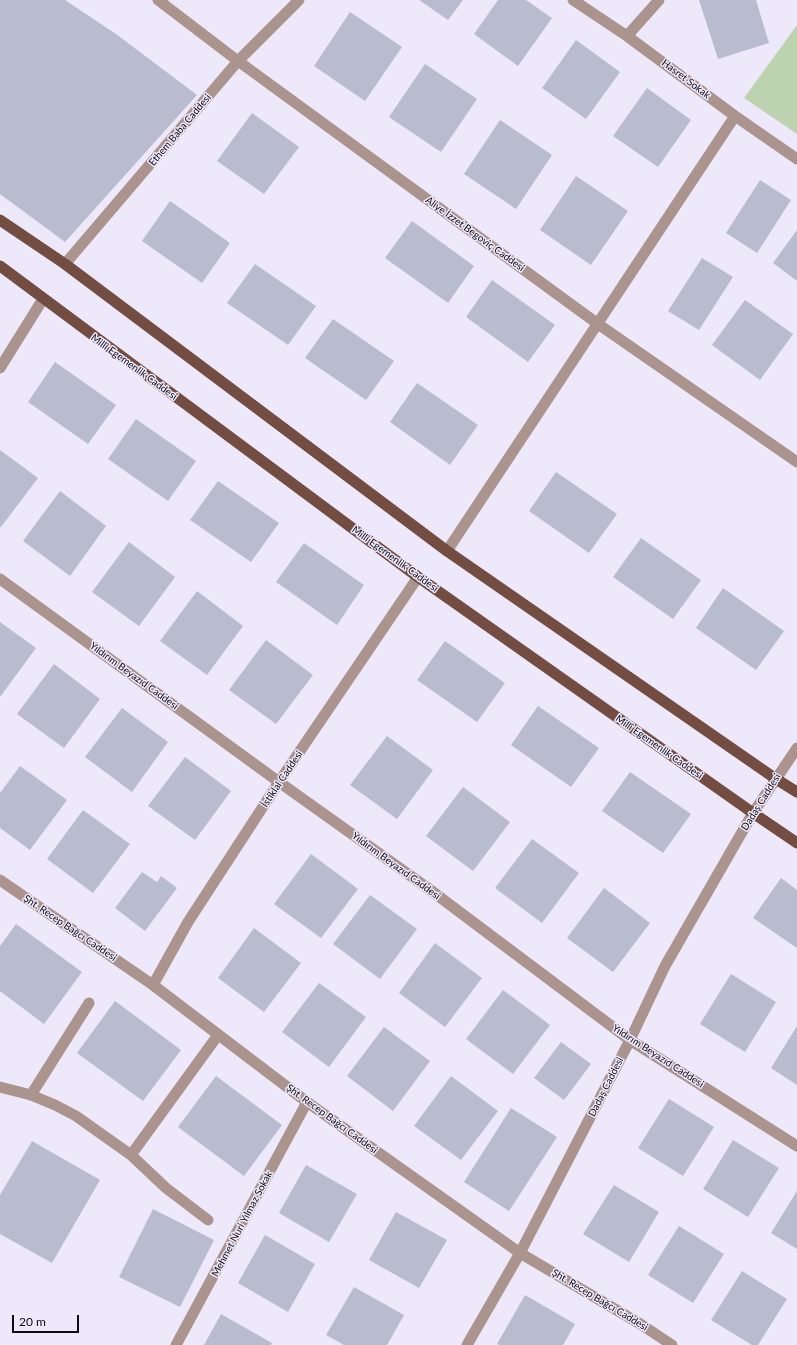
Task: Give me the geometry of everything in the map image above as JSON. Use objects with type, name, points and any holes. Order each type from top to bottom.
[{"type":"main road","points":[[0,220],[65,264],[447,550],[776,779],[797,792]]},
{"type":"main road","name":"Millî Egemenlik Caddesi","points":[[0,266],[418,577],[797,843]]},
{"type":"street","name":"Aliye İzzet Begoviç Caddesi","points":[[158,0],[238,61],[598,324],[797,462]]},
{"type":"street","name":"Ethem Baba Caddesi","points":[[65,264],[238,61],[299,0]]},
{"type":"street","name":"Hasret Sokak","points":[[574,0],[627,36],[735,116],[797,159]]},
{"type":"street","points":[[627,36],[659,0]]},
{"type":"street","points":[[447,550],[735,116]]},
{"type":"street","points":[[0,368],[43,299]]},
{"type":"street","name":"İstiklal Caddesi","points":[[153,985],[188,922],[279,782],[418,577]]},
{"type":"street","name":"Yıldırım Beyazıd Caddesi","points":[[0,579],[429,889],[630,1040],[797,1146]]},
{"type":"street","name":"Dadaş Caddesi","points":[[467,1345],[520,1253],[630,1040],[665,966],[753,813],[797,748]]},
{"type":"street","name":"Şht. Recep Bağcı Caddesi","points":[[0,880],[153,985],[307,1102],[520,1253],[642,1325],[672,1345]]},
{"type":"street","points":[[31,1095],[89,1003]]},
{"type":"street","points":[[131,1155],[218,1034]]},
{"type":"street","points":[[0,1087],[31,1095],[55,1104],[76,1116],[131,1155],[166,1188],[208,1220]]},
{"type":"street","name":"Mehmet Nuri Yılmaz Sokak","points":[[176,1345],[307,1102]]},
{"type":"green space","points":[[797,25],[797,134],[744,98]]},
{"type":"building","points":[[0,0],[65,0],[116,34],[197,95],[65,242],[0,194]]},
{"type":"building","points":[[419,0],[463,0],[448,20]]},
{"type":"building","points":[[498,0],[526,0],[552,18],[518,66],[474,34]]},
{"type":"building","points":[[699,0],[756,0],[769,43],[718,59]]},
{"type":"building","points":[[350,12],[402,47],[365,101],[314,66]]},
{"type":"building","points":[[576,40],[620,72],[586,119],[542,88]]},
{"type":"building","points":[[425,64],[477,99],[441,152],[389,117]]},
{"type":"building","points":[[647,88],[691,120],[658,167],[613,136]]},
{"type":"building","points":[[252,113],[299,147],[264,194],[217,161]]},
{"type":"building","points":[[500,120],[552,155],[516,209],[464,174]]},
{"type":"building","points":[[576,176],[628,211],[591,265],[540,230]]},
{"type":"building","points":[[760,180],[791,200],[757,253],[726,233]]},
{"type":"building","points":[[170,201],[230,243],[202,283],[142,241]]},
{"type":"building","points":[[412,221],[474,266],[448,303],[385,258]]},
{"type":"building","points":[[797,230],[797,281],[773,263]]},
{"type":"building","points":[[702,258],[733,277],[699,330],[668,311]]},
{"type":"building","points":[[255,264],[316,306],[288,345],[227,303]]},
{"type":"building","points":[[492,280],[555,325],[528,362],[466,317]]},
{"type":"building","points":[[745,300],[793,334],[760,380],[712,345]]},
{"type":"building","points":[[333,319],[394,361],[366,400],[305,358]]},
{"type":"building","points":[[55,362],[116,405],[88,444],[28,402]]},
{"type":"building","points":[[417,383],[478,425],[450,465],[390,422]]},
{"type":"building","points":[[136,419],[196,461],[168,501],[108,459]]},
{"type":"building","points":[[0,450],[38,478],[1,527],[0,527]]},
{"type":"building","points":[[556,472],[617,514],[589,553],[529,511]]},
{"type":"building","points":[[218,481],[279,523],[251,562],[190,520]]},
{"type":"building","points":[[60,491],[106,526],[70,576],[23,541]]},
{"type":"building","points":[[641,538],[701,580],[673,619],[613,577]]},
{"type":"building","points":[[129,542],[175,577],[139,626],[92,592]]},
{"type":"building","points":[[304,543],[364,585],[337,625],[276,582]]},
{"type":"building","points":[[723,588],[784,631],[756,670],[696,628]]},
{"type":"building","points":[[197,591],[243,626],[207,675],[160,641]]},
{"type":"building","points":[[0,622],[36,648],[0,697]]},
{"type":"building","points":[[266,640],[313,675],[276,724],[229,690]]},
{"type":"building","points":[[445,641],[505,683],[477,722],[417,680]]},
{"type":"building","points":[[54,664],[100,699],[64,748],[17,714]]},
{"type":"building","points":[[538,706],[599,748],[571,787],[511,745]]},
{"type":"building","points":[[122,708],[168,742],[132,792],[85,757]]},
{"type":"building","points":[[387,736],[433,770],[397,819],[350,785]]},
{"type":"building","points":[[185,757],[231,791],[195,840],[148,806]]},
{"type":"building","points":[[20,766],[67,800],[30,850],[0,828],[0,793]]},
{"type":"building","points":[[630,772],[691,814],[663,853],[602,811]]},
{"type":"building","points":[[463,787],[510,822],[473,871],[426,836]]},
{"type":"building","points":[[83,810],[130,844],[93,893],[47,859]]},
{"type":"building","points":[[532,839],[579,873],[542,923],[495,888]]},
{"type":"building","points":[[311,854],[358,889],[321,938],[274,904]]},
{"type":"building","points":[[142,872],[157,882],[161,876],[177,888],[145,931],[115,908]]},
{"type":"building","points":[[781,878],[797,890],[797,948],[753,918]]},
{"type":"building","points":[[604,888],[650,923],[613,972],[567,938]]},
{"type":"building","points":[[370,895],[417,929],[380,979],[333,944]]},
{"type":"building","points":[[16,924],[82,972],[44,1024],[0,991],[0,946]]},
{"type":"building","points":[[254,928],[301,963],[264,1012],[218,978]]},
{"type":"building","points":[[435,943],[482,978],[445,1027],[399,993]]},
{"type":"building","points":[[731,974],[776,1002],[745,1052],[700,1024]]},
{"type":"building","points":[[319,983],[366,1017],[329,1067],[282,1032]]},
{"type":"building","points":[[503,990],[550,1025],[513,1074],[466,1039]]},
{"type":"building","points":[[115,1001],[181,1050],[143,1101],[77,1053]]},
{"type":"building","points":[[797,1026],[797,1085],[771,1068]]},
{"type":"building","points":[[384,1027],[430,1061],[393,1111],[347,1076]]},
{"type":"building","points":[[561,1042],[591,1064],[564,1100],[534,1078]]},
{"type":"building","points":[[216,1076],[282,1125],[244,1176],[178,1127]]},
{"type":"building","points":[[451,1076],[498,1111],[461,1160],[414,1126]]},
{"type":"building","points":[[669,1099],[714,1127],[683,1176],[638,1148]]},
{"type":"building","points":[[511,1108],[557,1137],[509,1211],[464,1182]]},
{"type":"building","points":[[733,1140],[779,1168],[748,1217],[703,1189]]},
{"type":"building","points":[[32,1141],[100,1180],[52,1263],[0,1234],[0,1195]]},
{"type":"building","points":[[306,1165],[357,1194],[329,1242],[279,1213]]},
{"type":"building","points":[[614,1185],[659,1212],[629,1262],[583,1234]]},
{"type":"building","points":[[797,1191],[797,1249],[771,1233]]},
{"type":"building","points":[[153,1209],[214,1240],[180,1307],[119,1277]]},
{"type":"building","points":[[396,1212],[447,1240],[419,1288],[369,1260]]},
{"type":"building","points":[[679,1226],[724,1254],[693,1303],[648,1275]]},
{"type":"building","points":[[265,1235],[315,1264],[288,1312],[238,1283]]},
{"type":"building","points":[[742,1271],[787,1299],[758,1345],[752,1345],[711,1320]]},
{"type":"building","points":[[354,1287],[404,1315],[387,1345],[344,1345],[326,1335]]},
{"type":"building","points":[[525,1295],[575,1324],[563,1345],[497,1344]]},
{"type":"building","points":[[221,1314],[272,1343],[271,1345],[204,1345]]}]
